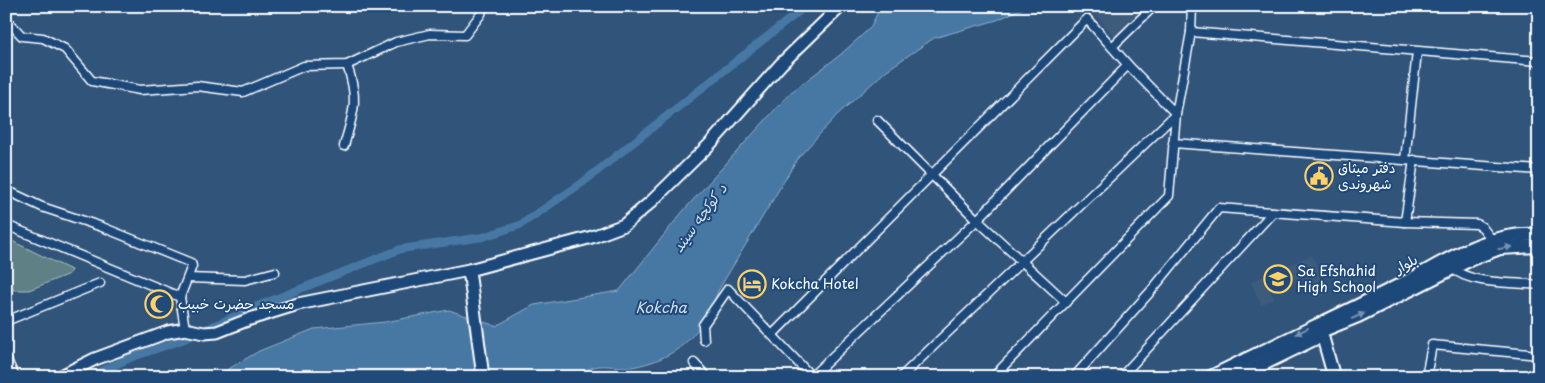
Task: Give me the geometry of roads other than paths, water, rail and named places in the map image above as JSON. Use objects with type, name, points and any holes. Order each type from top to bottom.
[{"type":"main road","name":"بلوار","points":[[1237,377],[1316,338],[1321,330],[1358,316],[1464,251],[1492,240],[1523,234],[1539,235]]},
{"type":"main road","name":"بلوار","points":[[1211,377],[1404,288],[1500,248],[1539,246]]},
{"type":"street","points":[[6,19],[22,36],[43,38],[65,49],[92,81],[140,90],[197,86],[243,92],[304,66],[347,65],[396,42],[430,34],[465,34],[480,14],[483,6]]},
{"type":"street","points":[[58,377],[95,359],[168,332],[185,329],[204,333],[217,332],[250,319],[298,304],[469,270],[592,237],[624,224],[652,201],[710,144],[781,64],[841,6]]},
{"type":"street","points":[[1112,47],[1154,6]]},
{"type":"street","points":[[993,377],[1169,196],[1176,114],[1191,32],[1192,6]]},
{"type":"street","points":[[772,335],[1087,19],[1128,65],[1176,114]]},
{"type":"street","points":[[1191,32],[1539,61]]},
{"type":"street","points":[[1405,160],[1417,52]]},
{"type":"street","points":[[344,146],[356,102],[355,88],[347,65]]},
{"type":"street","points":[[704,340],[703,325],[728,289],[811,377],[977,220],[1128,65]]},
{"type":"street","points":[[901,377],[1176,114]]},
{"type":"street","points":[[877,120],[977,220],[1066,302]]},
{"type":"street","points":[[1173,142],[1539,170]]},
{"type":"street","points":[[1405,222],[1414,160]]},
{"type":"street","points":[[6,190],[42,207],[102,227],[191,263],[188,278],[180,297],[185,329]]},
{"type":"street","points":[[1074,377],[1152,291],[1219,208],[1405,222],[1477,224],[1482,227],[1492,240]]},
{"type":"street","points":[[1121,377],[1273,212]]},
{"type":"street","points":[[6,226],[180,297]]},
{"type":"street","points":[[1452,268],[1459,274],[1473,279],[1539,285]]},
{"type":"street","points":[[469,270],[483,377]]},
{"type":"street","points":[[188,278],[245,280],[275,272]]},
{"type":"street","points":[[6,321],[100,283]]},
{"type":"street","points":[[1321,330],[1334,377]]},
{"type":"street","points":[[1426,377],[1432,346],[1539,355]]},
{"type":"street","points":[[6,358],[15,377]]},
{"type":"street","points":[[694,363],[707,377]]},
{"type":"water","name":"Kokcha","points":[[881,6],[1028,6],[997,20],[934,38],[887,70],[837,115],[798,158],[719,289],[698,329],[689,340],[667,356],[653,362],[632,367],[596,367],[584,370],[570,377],[215,377],[259,351],[314,329],[385,322],[449,310],[496,326],[534,305],[619,291],[684,210],[790,93],[840,55],[870,28]]},
{"type":"waterway","points":[[89,377],[130,358],[182,340],[260,305],[401,249],[483,237],[520,225],[582,183],[806,6]]},
{"type":"place","name":"دفتر میثاق شهروندی","points":[[1319,176]]},
{"type":"place","name":"Sa Efshahid High School","points":[[1278,279]]},
{"type":"place","name":"Kokcha Hotel","points":[[752,284]]},
{"type":"place","name":"مسجد حضرت خبیب","points":[[159,304]]},
{"type":"water label","name":"د کوکچه سیند","points":[[700,218]]}]
